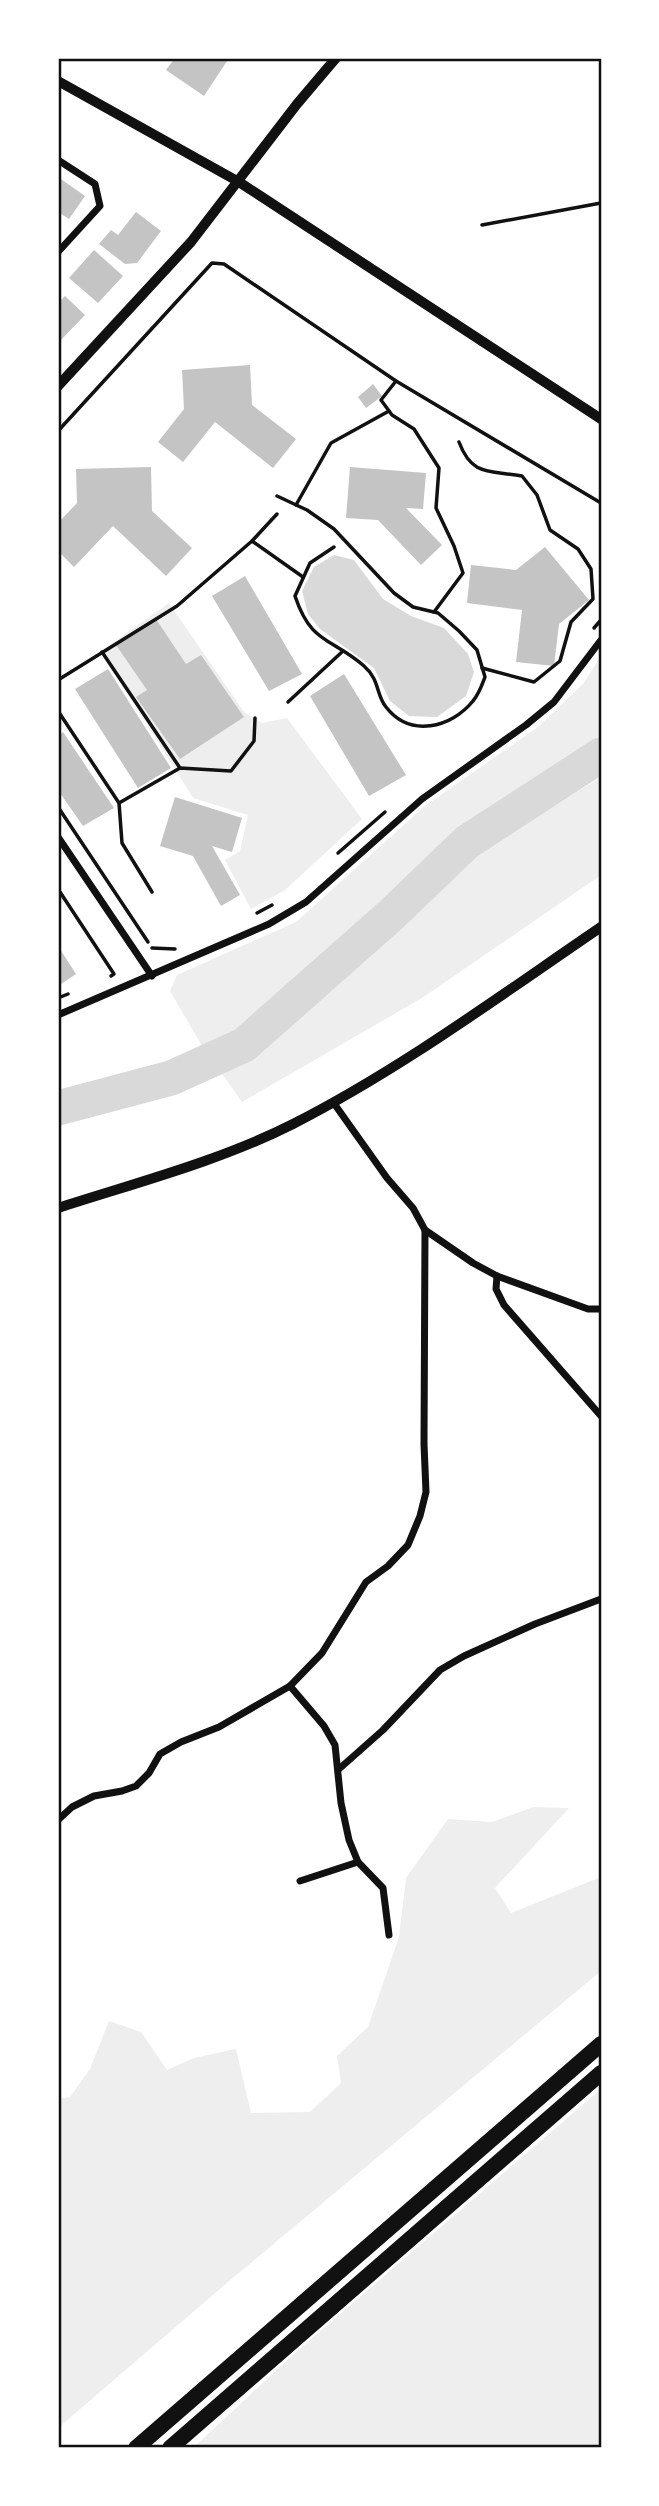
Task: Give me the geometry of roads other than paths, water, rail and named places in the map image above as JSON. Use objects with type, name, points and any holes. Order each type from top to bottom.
[{"type":"highway","points":[[136,2448],[601,2044]]},
{"type":"highway","points":[[170,2448],[601,2073]]},
{"type":"street","points":[[58,386],[191,242],[335,58]]},
{"type":"street","points":[[58,81],[239,182],[601,419]]},
{"type":"street","points":[[58,160],[95,184],[100,206],[58,252]]},
{"type":"street","points":[[58,1015],[270,924],[306,902],[422,799],[554,702],[601,640]]},
{"type":"street","points":[[58,836],[152,976]]},
{"type":"street","points":[[58,1208],[196,1164],[291,1125],[370,1082],[601,927]]},
{"type":"street","points":[[58,1820],[72,1807],[94,1796],[136,1786],[149,1773],[160,1754],[181,1742],[219,1727],[290,1686],[322,1653],[366,1582],[388,1566],[408,1545],[420,1516],[426,1492],[425,1230],[413,1208],[387,1178],[333,1102]]},
{"type":"street","points":[[425,1230],[497,1276],[588,1309],[598,1309],[601,1317]]},
{"type":"street","points":[[497,1276],[496,1289],[504,1305],[601,1416]]},
{"type":"street","points":[[339,1769],[383,1730],[440,1671],[464,1656],[601,1599]]},
{"type":"street","points":[[290,1686],[324,1726],[335,1745],[341,1802],[349,1840],[358,1862],[383,1888],[389,1935]]},
{"type":"street","points":[[300,1881],[358,1862]]},
{"type":"waterway","points":[[58,1108],[171,1078],[244,1045],[391,915],[467,842],[601,755]]}]
